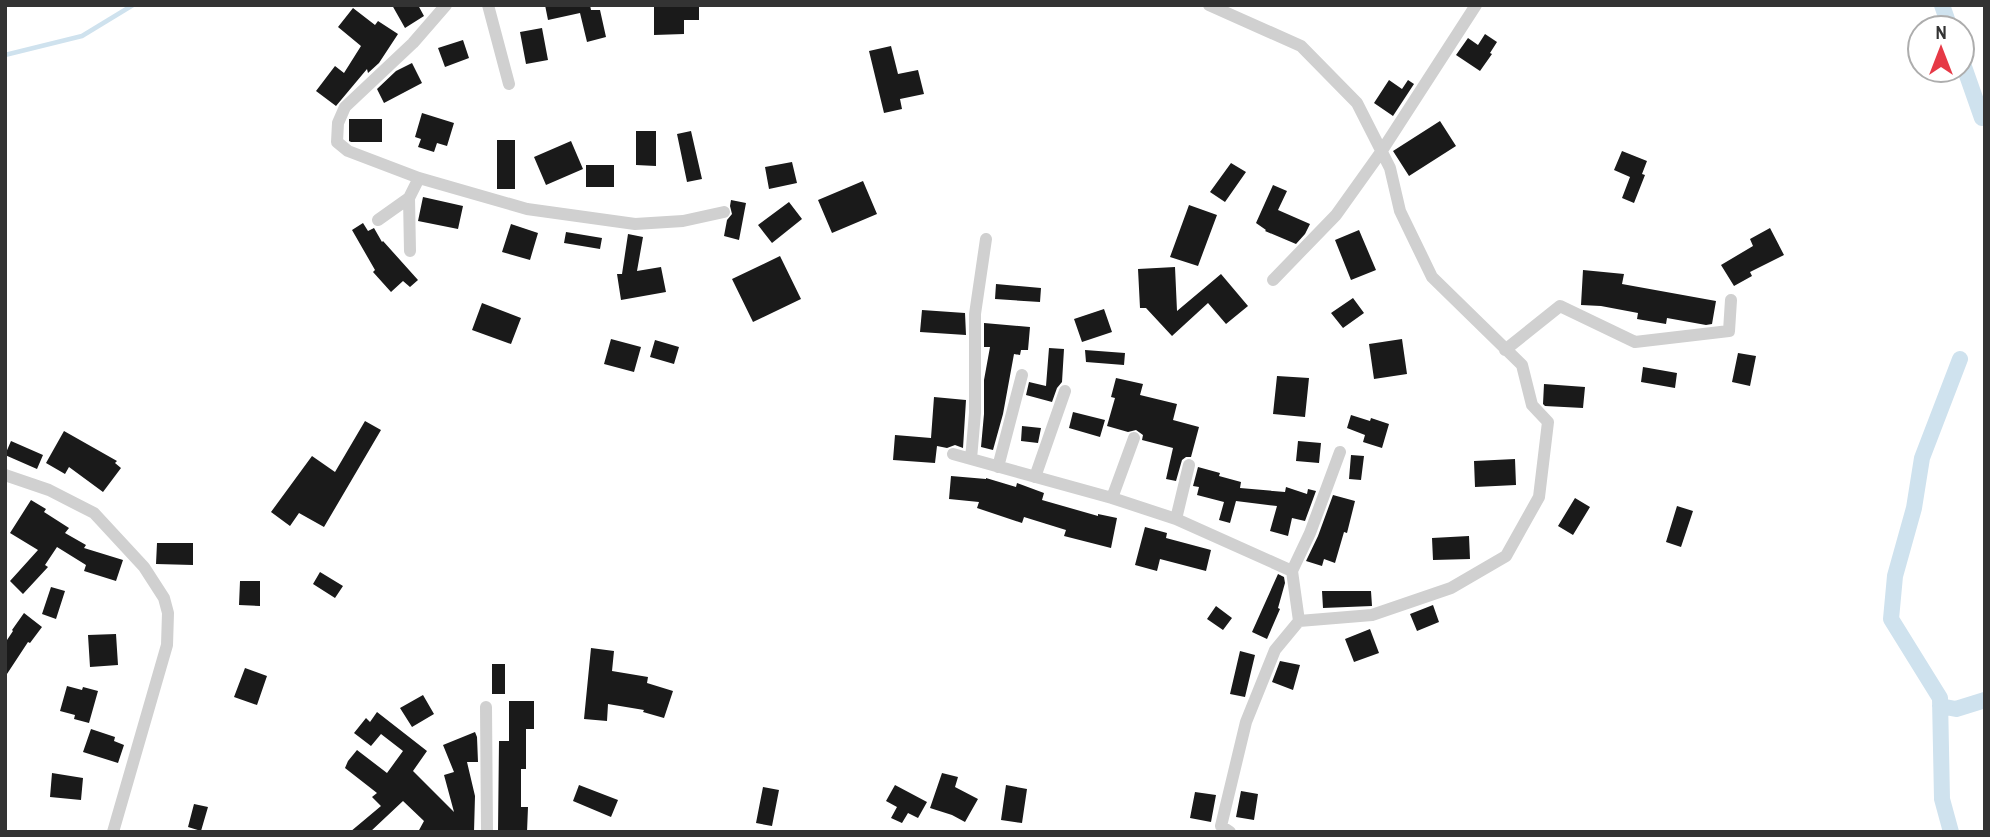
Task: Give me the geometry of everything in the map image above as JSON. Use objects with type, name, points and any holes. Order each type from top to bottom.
[{"type":"street","points":[[446,5],[413,43],[345,107],[338,123],[337,142],[348,151],[419,178],[527,209],[635,224],[683,221],[724,212]]},
{"type":"street","points":[[488,5],[509,83]]},
{"type":"street","points":[[1209,5],[1301,46],[1357,103],[1390,168],[1400,211],[1432,277],[1522,365],[1532,405],[1548,422],[1539,496],[1506,556],[1451,588],[1372,615],[1299,621],[1275,650],[1246,722],[1220,826],[1230,832]]},
{"type":"street","points":[[1273,280],[1336,215],[1381,152],[1476,5]]},
{"type":"street","points":[[410,251],[409,198],[419,178]]},
{"type":"street","points":[[378,220],[409,198]]},
{"type":"street","points":[[971,459],[975,413],[975,314],[986,239]]},
{"type":"street","points":[[1505,350],[1560,306],[1635,342],[1728,331],[1731,300]]},
{"type":"street","points":[[998,467],[1022,374]]},
{"type":"street","points":[[1035,477],[1065,391]]},
{"type":"street","points":[[1112,498],[1134,438]]},
{"type":"street","points":[[1299,621],[1292,571],[1310,533],[1340,452]]},
{"type":"street","points":[[953,454],[1112,498],[1176,520],[1292,571]]},
{"type":"street","points":[[1176,520],[1189,465]]},
{"type":"street","points":[[5,475],[48,490],[94,513],[144,567],[164,597],[168,613],[167,645],[113,832]]},
{"type":"street","points":[[486,707],[487,832]]},
{"type":"building","points":[[392,5],[418,5],[424,16],[405,28]]},
{"type":"building","points":[[545,5],[590,5],[591,10],[600,10],[606,37],[587,42],[580,13],[548,20]]},
{"type":"building","points":[[654,5],[699,5],[699,20],[684,20],[684,34],[654,35]]},
{"type":"building","points":[[353,8],[375,25],[378,21],[398,34],[379,63],[368,73],[367,69],[336,106],[316,91],[335,66],[344,73],[361,46],[338,27]]},
{"type":"building","points":[[542,28],[548,60],[526,64],[520,32]]},
{"type":"building","points":[[1485,34],[1497,42],[1480,71],[1456,55],[1468,38],[1478,45]]},
{"type":"building","points":[[463,40],[469,58],[445,67],[438,48]]},
{"type":"building","points":[[891,46],[898,74],[918,70],[924,94],[900,99],[902,109],[884,113],[869,51]]},
{"type":"building","points":[[412,63],[422,83],[384,103],[377,89],[396,71]]},
{"type":"building","points":[[1389,80],[1402,89],[1408,80],[1414,84],[1393,116],[1374,103]]},
{"type":"building","points":[[422,113],[454,123],[447,146],[437,143],[434,152],[418,147],[421,139],[415,137]]},
{"type":"building","points":[[349,119],[382,119],[382,142],[349,141]]},
{"type":"building","points":[[1440,121],[1456,146],[1409,176],[1393,151]]},
{"type":"building","points":[[636,131],[656,131],[656,166],[636,165]]},
{"type":"building","points":[[691,131],[702,179],[687,182],[677,134]]},
{"type":"building","points":[[497,140],[515,140],[515,189],[497,189]]},
{"type":"building","points":[[571,141],[583,169],[546,185],[534,157]]},
{"type":"building","points":[[1622,151],[1647,161],[1642,174],[1645,175],[1634,203],[1622,198],[1630,177],[1614,170]]},
{"type":"building","points":[[792,162],[797,183],[769,189],[765,167]]},
{"type":"building","points":[[1231,163],[1246,172],[1225,202],[1210,192]]},
{"type":"building","points":[[586,165],[614,165],[614,187],[586,187]]},
{"type":"building","points":[[863,181],[877,214],[832,233],[818,200]]},
{"type":"building","points":[[1273,185],[1287,191],[1278,210],[1310,224],[1296,244],[1265,231],[1256,223]]},
{"type":"building","points":[[423,197],[463,206],[458,229],[418,221]]},
{"type":"building","points":[[731,200],[746,203],[739,240],[724,236],[727,220],[732,214]]},
{"type":"building","points":[[789,202],[802,219],[772,243],[758,225]]},
{"type":"building","points":[[1189,205],[1217,215],[1198,266],[1170,257]]},
{"type":"building","points":[[363,223],[368,231],[374,228],[382,242],[418,280],[410,287],[403,281],[391,292],[373,272],[375,270],[352,230]]},
{"type":"building","points":[[511,224],[538,233],[530,260],[502,252]]},
{"type":"building","points":[[1770,228],[1784,255],[1750,272],[1752,276],[1734,286],[1721,265],[1753,246],[1750,239]]},
{"type":"building","points":[[1359,230],[1376,270],[1351,280],[1335,240]]},
{"type":"building","points":[[566,232],[602,238],[600,249],[564,243]]},
{"type":"building","points":[[628,234],[643,237],[637,271],[661,267],[666,292],[621,300],[617,274],[622,274]]},
{"type":"building","points":[[780,256],[801,299],[753,322],[732,279]]},
{"type":"building","points":[[1175,267],[1177,311],[1221,274],[1248,306],[1226,324],[1208,303],[1172,336],[1146,308],[1140,308],[1138,269]]},
{"type":"building","points":[[1583,270],[1624,274],[1622,284],[1716,301],[1712,324],[1667,318],[1666,324],[1637,319],[1638,313],[1581,305]]},
{"type":"building","points":[[996,284],[1041,288],[1040,302],[995,299]]},
{"type":"building","points":[[1353,298],[1364,313],[1343,328],[1331,313]]},
{"type":"building","points":[[482,303],[521,318],[511,344],[472,330]]},
{"type":"building","points":[[1104,309],[1112,332],[1082,342],[1074,319]]},
{"type":"building","points":[[922,310],[965,313],[966,335],[920,332]]},
{"type":"building","points":[[984,323],[1030,327],[1028,350],[1021,350],[1020,355],[1014,354],[993,450],[981,447],[984,380],[990,347],[984,347]]},
{"type":"building","points":[[611,339],[641,347],[634,372],[604,364]]},
{"type":"building","points":[[1402,339],[1407,374],[1374,379],[1369,344]]},
{"type":"building","points":[[655,340],[679,347],[674,364],[650,357]]},
{"type":"building","points":[[1049,348],[1064,349],[1062,382],[1052,402],[1026,395],[1029,382],[1046,386]]},
{"type":"building","points":[[1085,350],[1125,353],[1124,365],[1086,362]]},
{"type":"building","points":[[1738,353],[1756,356],[1750,386],[1732,382]]},
{"type":"building","points":[[1643,367],[1677,373],[1675,388],[1641,382]]},
{"type":"building","points":[[1277,376],[1309,378],[1305,417],[1273,414]]},
{"type":"building","points":[[1116,378],[1143,384],[1140,395],[1177,404],[1173,420],[1199,427],[1191,457],[1182,460],[1176,481],[1166,479],[1173,448],[1142,440],[1143,435],[1136,430],[1128,432],[1107,426],[1115,398],[1111,397]]},
{"type":"building","points":[[1544,384],[1585,387],[1583,408],[1545,406]]},
{"type":"building","points":[[934,397],[966,400],[963,448],[955,445],[947,448],[937,446],[935,463],[893,460],[895,435],[931,438]]},
{"type":"building","points":[[1073,412],[1105,420],[1100,437],[1069,428]]},
{"type":"building","points":[[1351,415],[1389,424],[1382,448],[1363,442],[1365,435],[1347,428]]},
{"type":"building","points":[[365,421],[381,430],[324,527],[299,513],[290,526],[271,512],[312,456],[335,472]]},
{"type":"building","points":[[1022,426],[1041,428],[1038,443],[1021,441]]},
{"type":"building","points":[[64,431],[117,461],[115,463],[121,468],[103,492],[69,467],[65,474],[46,463]]},
{"type":"building","points":[[11,441],[43,455],[37,469],[5,455]]},
{"type":"building","points":[[1298,441],[1321,443],[1319,463],[1296,461]]},
{"type":"building","points":[[1351,455],[1364,456],[1361,480],[1349,479]]},
{"type":"building","points":[[1515,459],[1516,485],[1475,487],[1474,461]]},
{"type":"building","points":[[1198,467],[1241,482],[1240,488],[1285,492],[1286,487],[1307,494],[1308,489],[1316,491],[1305,521],[1292,518],[1288,536],[1270,531],[1277,506],[1236,501],[1230,523],[1219,520],[1224,502],[1197,495],[1199,487],[1193,486]]},
{"type":"building","points":[[951,476],[986,478],[1016,487],[1017,483],[1044,493],[1042,500],[1098,516],[1117,518],[1111,548],[1064,536],[1066,530],[1024,517],[1022,523],[977,508],[979,502],[949,499]]},
{"type":"building","points":[[1333,495],[1355,501],[1347,533],[1344,532],[1335,563],[1324,559],[1322,566],[1306,561]]},
{"type":"building","points":[[1575,498],[1590,507],[1573,535],[1558,526]]},
{"type":"building","points":[[31,500],[69,528],[65,533],[86,545],[84,548],[123,560],[116,581],[84,571],[86,565],[57,547],[45,565],[48,567],[23,594],[10,581],[38,550],[10,533]]},
{"type":"building","points":[[1677,506],[1693,511],[1681,547],[1666,542]]},
{"type":"building","points":[[1145,527],[1167,533],[1166,538],[1211,550],[1206,571],[1160,559],[1157,571],[1135,565]]},
{"type":"building","points":[[1469,536],[1470,559],[1433,560],[1432,538]]},
{"type":"building","points":[[157,543],[193,543],[193,565],[156,564]]},
{"type":"building","points":[[320,572],[343,586],[335,598],[313,584]]},
{"type":"building","points":[[1278,574],[1284,577],[1285,583],[1278,608],[1280,609],[1267,639],[1252,632]]},
{"type":"building","points":[[240,581],[260,581],[260,606],[239,605]]},
{"type":"building","points":[[51,587],[65,591],[56,619],[42,614]]},
{"type":"building","points":[[1322,591],[1371,591],[1372,606],[1323,608]]},
{"type":"building","points":[[1433,605],[1439,622],[1417,631],[1410,614]]},
{"type":"building","points":[[1216,606],[1232,618],[1223,630],[1207,619]]},
{"type":"building","points":[[24,613],[42,627],[30,643],[28,642],[5,677],[5,643]]},
{"type":"building","points":[[1370,629],[1379,653],[1354,662],[1345,639]]},
{"type":"building","points":[[116,634],[118,665],[90,667],[88,635]]},
{"type":"building","points":[[591,648],[614,651],[612,671],[648,677],[647,683],[673,691],[664,718],[643,712],[644,710],[608,704],[607,721],[584,719]]},
{"type":"building","points":[[1240,651],[1255,655],[1245,697],[1230,694]]},
{"type":"building","points":[[1280,661],[1300,665],[1293,690],[1272,682]]},
{"type":"building","points":[[492,664],[505,664],[505,694],[492,694]]},
{"type":"building","points":[[245,668],[267,676],[257,705],[234,697]]},
{"type":"building","points":[[67,686],[98,691],[89,723],[60,711]]},
{"type":"building","points":[[423,695],[434,714],[412,727],[400,708]]},
{"type":"building","points":[[509,701],[534,701],[534,729],[526,729],[526,769],[521,769],[521,807],[528,807],[527,832],[498,832],[499,741],[509,741]]},
{"type":"building","points":[[377,712],[427,751],[413,771],[454,812],[444,775],[454,772],[443,745],[475,732],[478,762],[467,762],[475,796],[474,832],[418,832],[424,821],[403,801],[370,832],[350,832],[381,806],[372,797],[377,793],[345,768],[348,761],[357,750],[387,773],[403,751],[381,734],[371,746],[354,733],[366,718],[370,722]]},
{"type":"building","points":[[91,729],[115,737],[114,741],[124,745],[118,763],[83,752]]},
{"type":"building","points":[[52,773],[83,778],[81,800],[50,797]]},
{"type":"building","points":[[942,773],[958,777],[955,787],[978,799],[965,822],[930,808]]},
{"type":"building","points":[[579,785],[618,800],[611,817],[573,801]]},
{"type":"building","points":[[895,785],[927,802],[918,818],[908,813],[902,823],[891,818],[897,807],[886,801]]},
{"type":"building","points":[[1006,785],[1027,789],[1022,823],[1001,820]]},
{"type":"building","points":[[763,787],[779,790],[772,826],[756,823]]},
{"type":"building","points":[[1241,791],[1258,794],[1254,820],[1236,817]]},
{"type":"building","points":[[1195,792],[1216,795],[1211,822],[1190,818]]},
{"type":"building","points":[[194,804],[208,807],[201,831],[188,827]]},
{"type":"waterway","points":[[5,55],[82,36],[133,5]]},
{"type":"waterway","points":[[1942,5],[1945,14]]},
{"type":"waterway","points":[[1970,84],[1982,118]]},
{"type":"waterway","points":[[1951,832],[1942,799],[1940,698],[1891,619],[1895,576],[1914,508],[1922,458],[1960,359]]},
{"type":"waterway","points":[[1940,706],[1956,709],[1985,700]]}]
